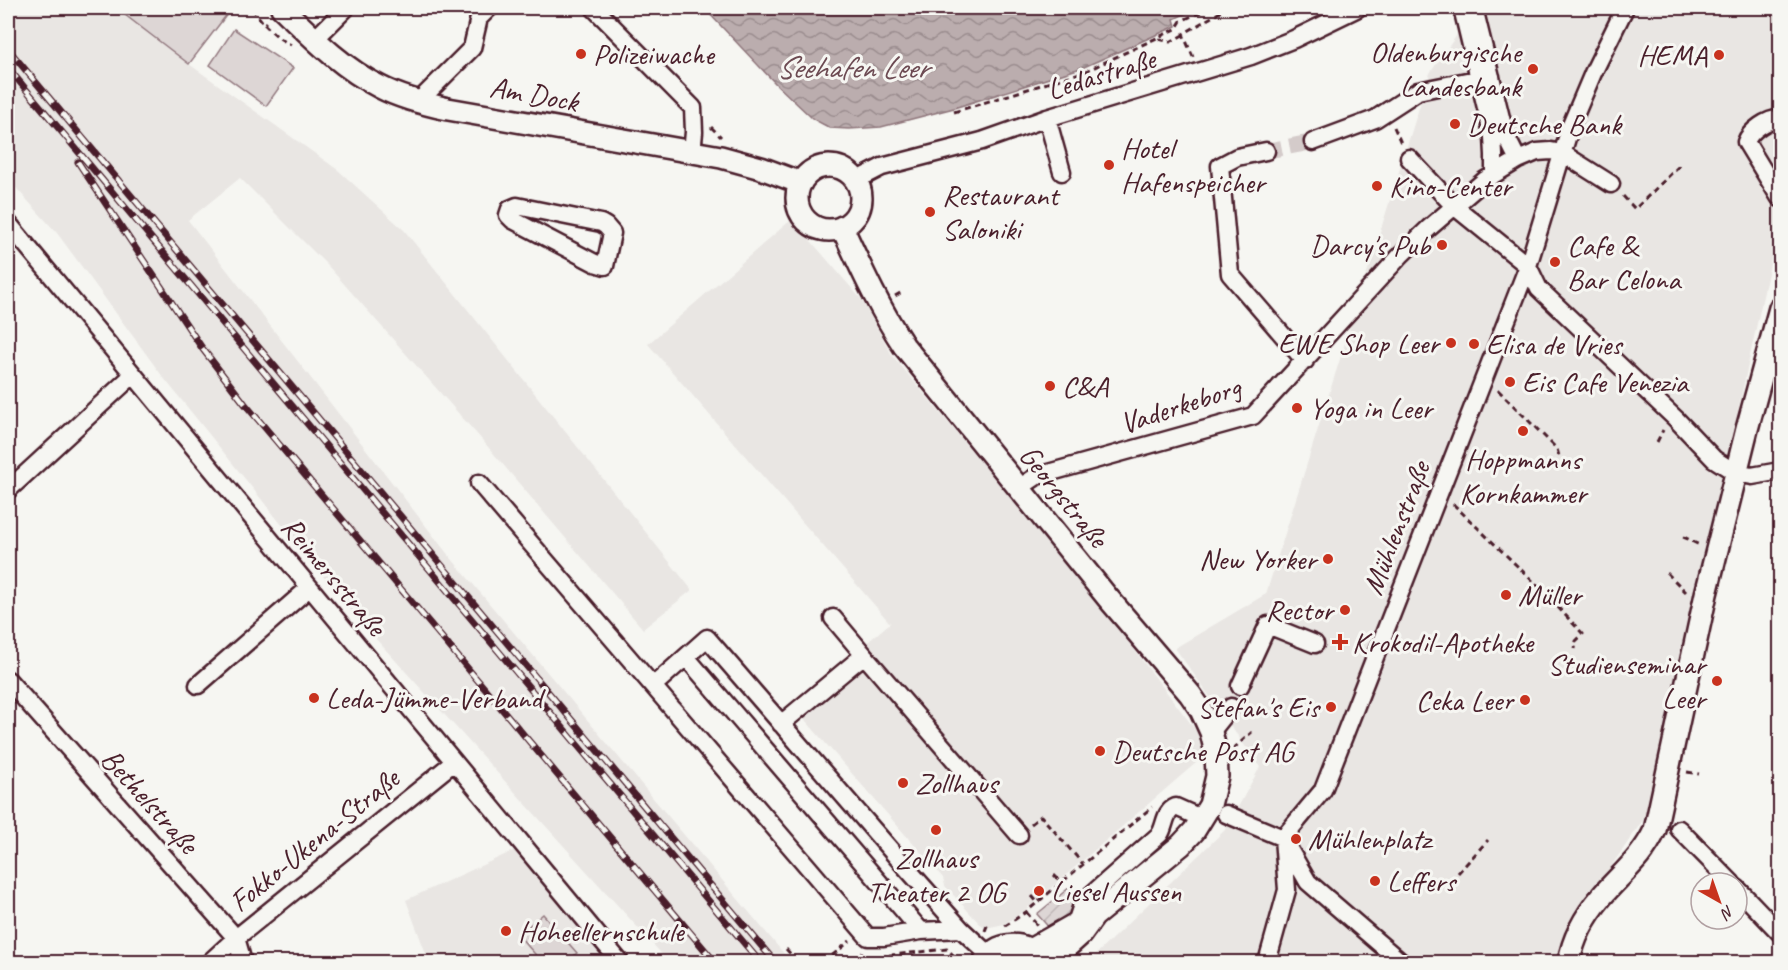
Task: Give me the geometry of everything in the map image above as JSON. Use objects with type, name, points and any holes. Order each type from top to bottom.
[{"type":"main road","name":"Am Dock","points":[[282,8],[314,40],[339,60],[381,88],[418,102],[744,163],[801,183]]},
{"type":"main road","points":[[827,167],[843,170],[855,181],[860,191],[859,207],[851,221],[842,227],[824,230],[808,222],[800,212],[797,201],[799,189],[801,183],[812,172],[827,167]]},
{"type":"main road","name":"Georgstraße","points":[[842,227],[874,296],[904,346],[1201,710],[1211,732],[1217,763],[1213,813]]},
{"type":"main road","points":[[1569,963],[1574,942],[1591,910],[1643,852],[1655,830],[1705,599],[1780,308]]},
{"type":"main road","points":[[983,954],[1006,946],[1036,948],[1085,920],[1181,845],[1213,813]]},
{"type":"main road","points":[[1050,963],[1081,934],[1085,920]]},
{"type":"street","points":[[314,40],[346,8]]},
{"type":"street","points":[[418,102],[472,48],[479,18],[489,8]]},
{"type":"street","name":"Ledastraße","points":[[855,181],[882,168],[982,141],[1047,118],[1251,56],[1294,39],[1358,8]]},
{"type":"street","points":[[1462,8],[1485,77]]},
{"type":"street","points":[[1474,8],[1485,77],[1499,135],[1518,160]]},
{"type":"street","name":"Mühlenstraße","points":[[1283,838],[1323,790],[1528,266],[1571,125],[1593,73],[1625,8]]},
{"type":"street","points":[[597,10],[693,108],[692,153]]},
{"type":"street","points":[[1313,142],[1375,118],[1418,91],[1485,77]]},
{"type":"street","points":[[1047,118],[1062,172]]},
{"type":"street","points":[[1780,119],[1775,118],[1749,134],[1746,142],[1780,198]]},
{"type":"street","points":[[1494,174],[1494,155],[1499,135]]},
{"type":"street","points":[[1266,151],[1237,157],[1220,166],[1230,274],[1305,361]]},
{"type":"street","name":"Vaderkeborg","points":[[1019,488],[1037,476],[1253,416],[1401,255],[1454,206],[1494,174],[1518,160],[1537,152],[1562,153]]},
{"type":"street","points":[[1562,153],[1611,184]]},
{"type":"street","points":[[1409,158],[1454,206],[1528,266],[1539,289],[1676,419],[1714,459],[1736,473],[1752,476],[1780,471]]},
{"type":"street","points":[[517,206],[601,223],[612,233],[605,266],[513,220],[508,215],[510,209],[517,206]]},
{"type":"street","name":"Reimersstraße","points":[[8,223],[620,963]]},
{"type":"street","points":[[8,490],[133,375]]},
{"type":"street","points":[[479,483],[868,937],[960,929]]},
{"type":"street","points":[[198,686],[309,588]]},
{"type":"street","points":[[833,618],[1019,835]]},
{"type":"street","points":[[1240,686],[1268,625],[1315,644]]},
{"type":"street","points":[[653,686],[707,638],[983,954]]},
{"type":"street","points":[[781,724],[864,655]]},
{"type":"street","points":[[686,657],[921,931]]},
{"type":"street","name":"Bethelstraße","points":[[8,680],[236,938],[243,963]]},
{"type":"street","points":[[1211,732],[1231,706]]},
{"type":"street","name":"Fokko-Ukena-Straße","points":[[210,963],[236,938],[454,762]]},
{"type":"street","points":[[1085,920],[1083,902],[1160,834],[1164,828],[1167,813],[1176,807],[1213,813],[1283,838],[1308,882],[1401,963]]},
{"type":"street","points":[[1679,829],[1720,871]]},
{"type":"street","points":[[1268,963],[1287,890],[1283,838]]},
{"type":"street","points":[[1749,901],[1780,933]]},
{"type":"path","points":[[954,112],[1086,72],[1176,29],[1181,21],[1210,8]]},
{"type":"path","points":[[1157,38],[1170,42],[1227,8]]},
{"type":"path","points":[[1183,34],[1200,72]]},
{"type":"path","points":[[1386,112],[1409,158]]},
{"type":"path","points":[[1611,184],[1635,209],[1682,163]]},
{"type":"path","points":[[1485,379],[1557,449],[1559,456]]},
{"type":"path","points":[[1439,491],[1538,586],[1583,634],[1576,641],[1575,649]]},
{"type":"path","points":[[1666,573],[1688,593],[1705,599]]},
{"type":"path","points":[[1000,929],[1038,903],[1159,801]]},
{"type":"path","points":[[1019,835],[1041,816],[1083,864]]},
{"type":"path","points":[[1458,873],[1488,840]]},
{"type":"path","points":[[1054,875],[1061,882]]},
{"type":"path","points":[[1032,896],[1038,903]]},
{"type":"path","points":[[1026,912],[1036,948]]},
{"type":"path","points":[[983,954],[984,934],[992,932]]},
{"type":"path","points":[[824,963],[852,940]]},
{"type":"path","points":[[880,963],[880,957],[947,948],[956,958]]},
{"type":"path","points":[[786,949],[798,963]]},
{"type":"path","points":[[865,958],[870,963]]},
{"type":"shaded area","points":[[8,8],[116,8],[189,64],[338,170],[404,230],[692,590],[643,629],[483,441],[329,267],[240,178],[188,220],[446,552],[791,962],[669,962],[356,617],[163,377],[57,233],[8,179]]},
{"type":"shaded area","points":[[116,8],[223,8],[228,13],[189,64]]},
{"type":"shaded area","points":[[1476,8],[1780,8],[1780,218],[1652,807],[1565,933],[1562,962],[1088,962],[1226,829],[1260,767],[1175,648],[1266,594],[1430,73]]},
{"type":"shaded area","points":[[234,29],[293,68],[266,106],[210,65]]},
{"type":"shaded area","points":[[792,219],[861,299],[892,355],[1099,604],[1198,733],[1204,756],[1024,911],[1004,924],[986,928],[979,923],[945,886],[943,878],[793,706],[890,623],[648,344]]},
{"type":"shaded area","name":"Hoheellernschule","points":[[524,846],[620,962],[429,962],[406,900]]},
{"type":"shaded area","points":[[1070,887],[1083,890],[1083,893],[1074,903],[1068,916],[1052,931],[1037,914]]},
{"type":"shaded area","points":[[543,914],[577,953],[567,962],[542,962],[518,935]]},
{"type":"water","name":"Seehafen Leer","points":[[704,8],[1197,8],[1174,19],[1176,26],[1084,67],[954,108],[881,127],[849,129],[830,128],[813,119],[775,83]]},
{"type":"tunnel","points":[[1266,151],[1313,142]]},
{"type":"railway","points":[[8,49],[775,962]]},
{"type":"railway","points":[[8,68],[760,962]]},
{"type":"railway","points":[[78,162],[202,348],[245,404],[715,962]]},
{"type":"place","name":"Polizeiwache","points":[[581,54]]},
{"type":"place","name":"HEMA","points":[[1719,55]]},
{"type":"place","name":"Oldenburgische Landesbank","points":[[1533,69]]},
{"type":"place","name":"Deutsche Bank","points":[[1455,124]]},
{"type":"place","name":"Hotel Hafenspeicher","points":[[1109,165]]},
{"type":"place","name":"Kino-Center","points":[[1377,186]]},
{"type":"place","name":"Restaurant Saloniki","points":[[930,212]]},
{"type":"place","name":"Darcy's Pub","points":[[1442,245]]},
{"type":"place","name":"Cafe & Bar Celona","points":[[1555,262]]},
{"type":"place","name":"EWE Shop Leer","points":[[1451,343]]},
{"type":"place","name":"Elisa de Vries","points":[[1474,344]]},
{"type":"place","name":"Eis Cafe Venezia","points":[[1510,382]]},
{"type":"place","name":"C&A","points":[[1050,386]]},
{"type":"place","name":"Yoga in Leer","points":[[1297,408]]},
{"type":"place","name":"Hoppmanns Kornkammer","points":[[1523,431]]},
{"type":"place","name":"New Yorker","points":[[1328,559]]},
{"type":"place","name":"Müller","points":[[1506,595]]},
{"type":"place","name":"Rector","points":[[1345,610]]},
{"type":"place","name":"Krokodil-Apotheke","points":[[1340,642]]},
{"type":"place","name":"Studienseminar Leer","points":[[1717,681]]},
{"type":"place","name":"Leda-Jümme-Verband","points":[[314,698]]},
{"type":"place","name":"Ceka Leer","points":[[1525,700]]},
{"type":"place","name":"Stefan's Eis","points":[[1331,707]]},
{"type":"place","name":"Deutsche Post AG","points":[[1100,751]]},
{"type":"place","name":"Zollhaus","points":[[903,783]]},
{"type":"place","name":"Zollhaus Theater 2 OG","points":[[936,830]]},
{"type":"place","name":"Mühlenplatz","points":[[1296,839]]},
{"type":"place","name":"Leffers","points":[[1375,881]]},
{"type":"place","name":"Liesel Aussen","points":[[1039,891]]},
{"type":"place","name":"Hoheellernschule","points":[[506,931]]}]
